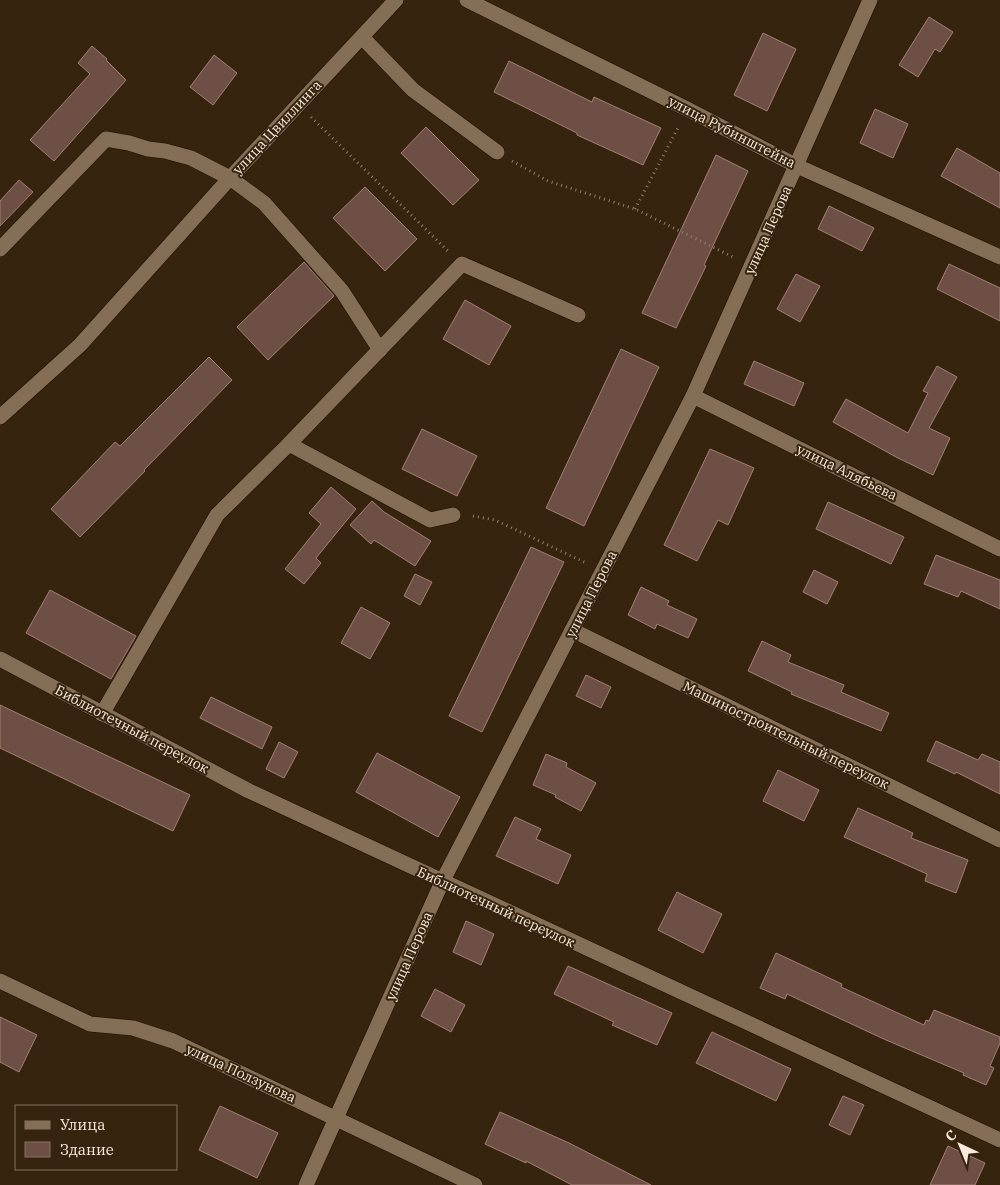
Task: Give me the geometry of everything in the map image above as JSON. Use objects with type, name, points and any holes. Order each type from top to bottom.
[{"type":"street","name":"улица Цвиллинга","points":[[0,249],[106,139],[191,158],[230,178],[396,0]]},
{"type":"street","name":"улица Перова","points":[[306,1185],[442,882],[693,396],[870,0]]},
{"type":"street","name":"улица Рубинштейна","points":[[474,2],[797,166],[1000,258]]},
{"type":"street","points":[[362,37],[413,90],[496,152]]},
{"type":"street","points":[[0,417],[80,345],[230,178],[264,203],[342,291],[380,350]]},
{"type":"street","points":[[102,714],[218,515],[462,264],[578,315]]},
{"type":"street","name":"улица Алябьева","points":[[693,396],[1000,548]]},
{"type":"street","points":[[289,444],[430,520],[453,515]]},
{"type":"street","name":"Машиностроительный переулок","points":[[572,630],[1000,840]]},
{"type":"street","name":"Библиотечный переулок","points":[[0,659],[249,791],[1000,1140]]},
{"type":"street","name":"улица Ползунова","points":[[0,981],[90,1024],[133,1028],[173,1041],[475,1185]]},
{"type":"path","points":[[298,104],[462,264]]},
{"type":"path","points":[[635,210],[687,109]]},
{"type":"path","points":[[496,152],[548,181],[635,210],[752,266]]},
{"type":"path","points":[[453,515],[471,515],[495,520],[603,571]]},
{"type":"building","points":[[929,17],[953,32],[940,52],[935,49],[918,77],[899,65]]},
{"type":"building","points":[[763,33],[796,49],[767,111],[734,95]]},
{"type":"building","points":[[92,46],[126,80],[54,161],[30,140],[90,74],[78,63]]},
{"type":"building","points":[[214,55],[237,73],[213,105],[190,87]]},
{"type":"building","points":[[509,61],[592,102],[594,97],[661,128],[643,165],[577,135],[577,133],[494,92]]},
{"type":"building","points":[[875,109],[908,124],[893,158],[860,143]]},
{"type":"building","points":[[426,127],[479,180],[453,205],[401,153]]},
{"type":"building","points":[[957,148],[1000,173],[1000,208],[941,176]]},
{"type":"building","points":[[716,155],[748,171],[676,328],[642,313]]},
{"type":"building","points":[[19,180],[33,192],[0,226],[0,201]]},
{"type":"building","points":[[365,187],[417,239],[385,271],[333,218]]},
{"type":"building","points":[[829,206],[874,228],[862,251],[818,229]]},
{"type":"building","points":[[304,262],[334,296],[268,360],[237,327]]},
{"type":"building","points":[[949,264],[1000,288],[1000,321],[937,289]]},
{"type":"building","points":[[796,274],[820,286],[800,322],[777,309]]},
{"type":"building","points":[[465,300],[511,326],[489,365],[443,339]]},
{"type":"building","points":[[621,349],[659,367],[584,526],[546,508]]},
{"type":"building","points":[[209,357],[232,380],[80,537],[51,509],[115,442],[120,446]]},
{"type":"building","points":[[754,361],[804,383],[794,406],[744,384]]},
{"type":"building","points":[[937,366],[957,377],[929,428],[950,438],[933,475],[833,422],[846,399],[908,433],[928,393],[923,391]]},
{"type":"building","points":[[422,429],[477,456],[457,496],[402,469]]},
{"type":"building","points":[[710,449],[754,468],[728,525],[718,520],[697,561],[664,545]]},
{"type":"building","points":[[331,487],[356,509],[316,558],[321,563],[304,584],[285,569],[321,524],[309,513]]},
{"type":"building","points":[[372,501],[384,512],[431,541],[415,566],[374,540],[371,544],[350,525]]},
{"type":"building","points":[[828,502],[904,537],[891,564],[816,529]]},
{"type":"building","points":[[531,547],[564,562],[482,732],[449,716]]},
{"type":"building","points":[[936,555],[1000,580],[1000,609],[961,591],[958,597],[924,584]]},
{"type":"building","points":[[814,570],[838,582],[827,604],[803,592]]},
{"type":"building","points":[[415,574],[432,582],[420,605],[404,596]]},
{"type":"building","points":[[641,587],[669,601],[667,605],[697,619],[688,638],[657,624],[655,629],[628,615]]},
{"type":"building","points":[[50,590],[136,636],[111,679],[26,633]]},
{"type":"building","points":[[361,607],[390,623],[370,659],[341,643]]},
{"type":"building","points":[[762,641],[791,655],[788,662],[844,685],[841,692],[889,713],[881,731],[791,694],[792,692],[748,671]]},
{"type":"building","points":[[586,675],[611,687],[601,708],[576,696]]},
{"type":"building","points":[[211,697],[272,727],[262,749],[200,718]]},
{"type":"building","points":[[0,705],[190,795],[173,831],[0,748]]},
{"type":"building","points":[[936,741],[978,760],[982,754],[1000,762],[1000,794],[956,772],[955,774],[927,761]]},
{"type":"building","points":[[279,742],[298,752],[284,778],[266,769]]},
{"type":"building","points":[[377,753],[460,797],[438,837],[356,792]]},
{"type":"building","points":[[546,754],[567,763],[566,767],[596,783],[581,811],[555,797],[556,795],[533,785]]},
{"type":"building","points":[[778,770],[819,790],[804,821],[763,801]]},
{"type":"building","points":[[858,808],[913,833],[911,838],[968,860],[956,893],[925,881],[927,874],[844,837]]},
{"type":"building","points":[[515,817],[541,829],[536,839],[571,855],[558,884],[496,856]]},
{"type":"building","points":[[677,892],[722,914],[703,953],[658,930]]},
{"type":"building","points":[[466,921],[494,934],[481,965],[453,952]]},
{"type":"building","points":[[776,953],[842,984],[841,987],[924,1025],[926,1020],[929,1021],[934,1010],[1000,1037],[1000,1043],[990,1066],[994,1068],[986,1085],[963,1075],[964,1073],[886,1040],[787,994],[785,999],[760,988]]},
{"type":"building","points":[[568,966],[672,1013],[657,1045],[612,1025],[614,1022],[554,994]]},
{"type":"building","points":[[435,989],[465,1005],[451,1032],[421,1016]]},
{"type":"building","points":[[0,1017],[37,1035],[19,1072],[0,1062]]},
{"type":"building","points":[[712,1032],[791,1069],[776,1101],[696,1063]]},
{"type":"building","points":[[843,1096],[864,1105],[850,1135],[829,1125]]},
{"type":"building","points":[[220,1106],[278,1133],[257,1178],[199,1150]]},
{"type":"building","points":[[500,1112],[569,1143],[651,1185],[572,1185],[526,1161],[526,1163],[485,1144]]},
{"type":"building","points":[[948,1146],[985,1163],[975,1185],[930,1185]]}]
